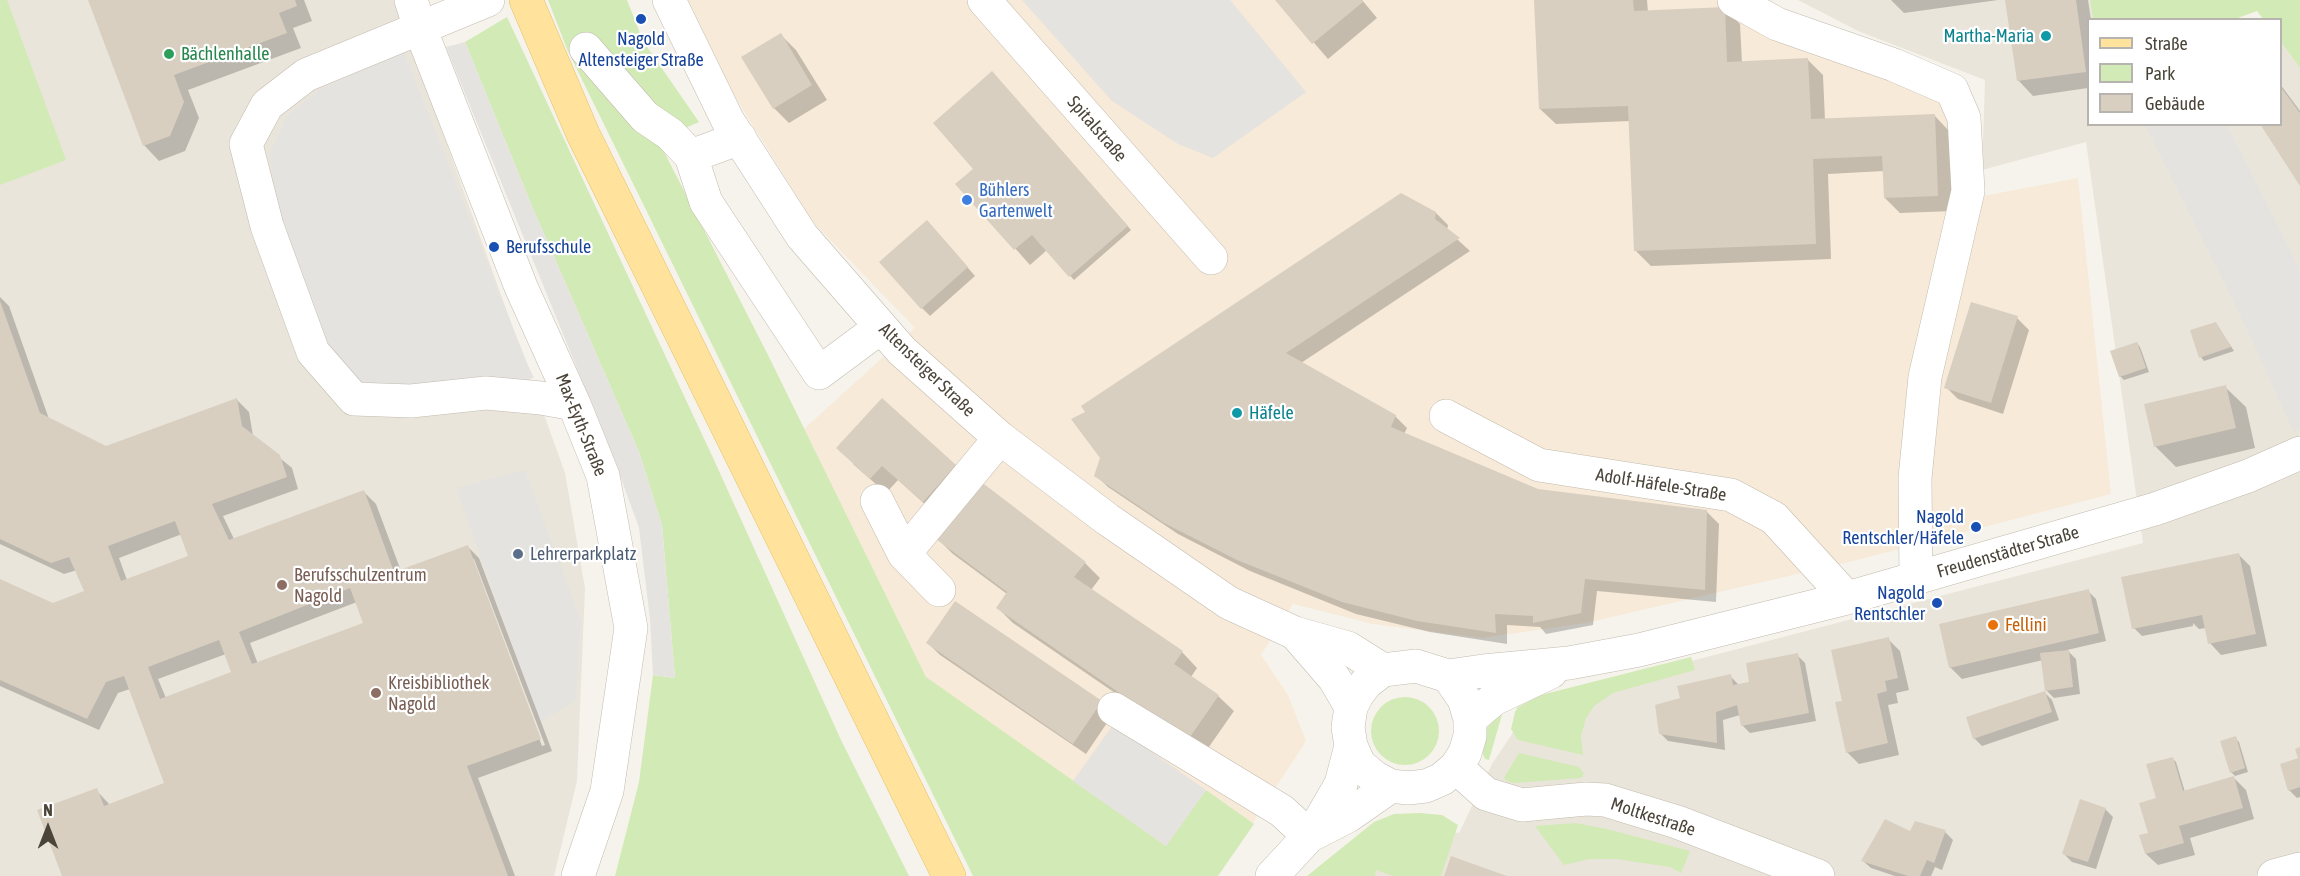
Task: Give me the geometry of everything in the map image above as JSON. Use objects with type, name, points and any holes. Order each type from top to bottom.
[{"type":"main road","points":[[526,0],[584,134],[949,876]]},
{"type":"street","points":[[488,0],[416,14],[306,75],[267,105],[246,144],[267,226],[313,352],[354,399],[411,401],[486,393],[541,398],[574,404]]},
{"type":"street","name":"Spitalstraße","points":[[984,0],[1211,258]]},
{"type":"street","points":[[1734,0],[1776,24],[1894,65],[1952,90],[1964,118],[1968,191],[1924,388],[1915,478],[1916,579]]},
{"type":"street","name":"Altensteiger Straße","points":[[678,4],[728,121],[802,236],[902,351],[1000,438],[1107,519],[1229,603],[1295,633],[1348,648],[1383,670]]},
{"type":"street","name":"Max-Eyth-Straße","points":[[416,14],[521,287],[574,404],[603,476],[631,628],[607,791],[578,876]]},
{"type":"street","points":[[586,49],[645,117],[670,134],[691,156],[706,202],[819,373],[881,327]]},
{"type":"street","points":[[691,156],[740,138]]},
{"type":"street","name":"Adolf-Häfele-Straße","points":[[1446,416],[1539,465],[1731,495],[1774,518],[1847,598]]},
{"type":"street","points":[[904,554],[1000,438]]},
{"type":"street","name":"Freudenstädter Straße","points":[[1448,676],[1569,663],[1639,650],[1847,598],[2155,509],[2248,476],[2300,453]]},
{"type":"street","points":[[877,501],[904,554],[939,590]]},
{"type":"street","name":"Altensteiger Straße","points":[[1295,633],[1334,678],[1350,707]]},
{"type":"street","name":"Freudenstädter Straße","points":[[1470,719],[1494,699],[1569,663]]},
{"type":"street","points":[[1272,876],[1309,836],[1341,784],[1350,746],[1348,727],[1350,707],[1366,683],[1383,670],[1416,666],[1448,676],[1464,699],[1470,719],[1470,736],[1465,753],[1456,767],[1442,779],[1426,786],[1408,788],[1391,786],[1374,777],[1359,764],[1350,746]]},
{"type":"street","points":[[1114,709],[1282,811],[1309,836]]},
{"type":"street","name":"Moltkestraße","points":[[1456,767],[1486,794],[1522,805],[1586,799],[1605,800],[1677,822],[1818,876]]},
{"type":"street","points":[[1309,836],[1348,816],[1391,786]]},
{"type":"street","points":[[2274,876],[2300,869]]},
{"type":"shaded area","points":[[0,0],[395,0],[565,473],[585,588],[577,781],[554,876],[0,876]]},
{"type":"shaded area","points":[[688,0],[1724,0],[1945,97],[1960,134],[1957,201],[2078,178],[2111,494],[1853,561],[1586,623],[1482,638],[1373,624],[1293,604],[1261,655],[1288,695],[1306,741],[1218,876],[1165,876],[928,681],[804,429],[915,328],[813,222],[734,95]]},
{"type":"shaded area","points":[[1022,0],[1230,0],[1306,92],[1213,158],[1178,144],[1112,101]]},
{"type":"shaded area","points":[[1798,0],[2090,0],[2093,18],[2087,18],[2087,126],[2282,126],[2282,43],[2300,68],[2300,876],[1310,876],[1391,822],[1459,833],[1492,764],[1516,728],[1565,694],[2143,543],[2086,142],[1982,170],[1985,80],[1858,31]]},
{"type":"shaded area","points":[[465,42],[531,204],[639,452],[662,525],[675,678],[653,675],[650,619],[639,528],[614,459],[446,47]]},
{"type":"shaded area","points":[[404,52],[534,378],[356,394],[318,324],[283,234],[269,156],[286,117],[320,89]]},
{"type":"shaded area","points":[[2146,126],[2228,126],[2300,270],[2300,429],[2294,432],[2235,304]]},
{"type":"shaded area","name":"Lehrerparkplatz","points":[[525,470],[581,621],[576,700],[540,722],[456,488]]},
{"type":"shaded area","points":[[1113,725],[1206,790],[1166,846],[1073,781]]},
{"type":"green space","points":[[0,0],[7,0],[66,160],[0,185]]},
{"type":"green space","points":[[548,0],[627,0],[643,41],[699,122],[658,140],[769,357],[926,677],[1166,846],[1206,790],[1254,824],[1218,876],[973,876],[567,49]]},
{"type":"green space","points":[[2090,0],[2300,0],[2300,68],[2282,43],[2282,18],[2262,18],[2257,11],[2238,18],[2093,18]]},
{"type":"green space","points":[[507,17],[714,460],[841,740],[909,876],[615,876],[639,782],[653,675],[675,678],[662,525],[639,452],[531,204],[465,42]]},
{"type":"green space","points":[[1691,657],[1695,670],[1613,693],[1594,706],[1586,718],[1581,736],[1583,755],[1518,740],[1511,729],[1518,707],[1541,695]]},
{"type":"green space","points":[[1405,697],[1418,700],[1429,707],[1436,718],[1439,731],[1436,744],[1429,755],[1418,762],[1405,765],[1392,762],[1381,755],[1374,744],[1371,731],[1374,718],[1381,707],[1392,700]]},
{"type":"green space","points":[[1503,711],[1489,760],[1485,759],[1482,752],[1485,730]]},
{"type":"green space","points":[[1519,753],[1579,767],[1584,774],[1581,778],[1514,783],[1507,781],[1504,778]]},
{"type":"green space","points":[[1394,814],[1442,815],[1458,825],[1441,876],[1393,876],[1376,870],[1375,876],[1307,876],[1374,822]]},
{"type":"green space","points":[[1575,823],[1690,851],[1681,873],[1670,867],[1616,859],[1589,859],[1564,865],[1535,826]]},
{"type":"building","name":"Bächlenhalle","points":[[88,0],[295,0],[297,6],[279,13],[287,33],[174,75],[184,102],[170,136],[143,146]]},
{"type":"building","points":[[1275,0],[1361,0],[1363,2],[1312,44]]},
{"type":"building","points":[[1534,0],[1633,0],[1634,11],[1725,7],[1727,62],[1808,58],[1811,119],[1935,114],[1938,196],[1884,198],[1882,156],[1813,159],[1816,244],[1634,251],[1628,106],[1539,109]]},
{"type":"building","name":"Martha-Maria","points":[[2005,0],[2076,0],[2086,72],[2017,81]]},
{"type":"building","points":[[781,33],[812,85],[773,109],[741,57]]},
{"type":"building","points":[[992,71],[1128,226],[1069,277],[1032,235],[1014,250],[955,184],[973,169],[933,123]]},
{"type":"building","points":[[2282,89],[2300,113],[2300,186],[2261,126],[2282,126]]},
{"type":"building","name":"Häfele","points":[[1401,193],[1436,212],[1435,219],[1460,238],[1286,353],[1396,415],[1391,427],[1538,489],[1707,510],[1705,590],[1585,579],[1581,613],[1533,623],[1533,616],[1495,614],[1496,633],[1417,621],[1342,602],[1237,560],[1164,523],[1094,476],[1100,458],[1071,419],[1085,412],[1081,406]]},
{"type":"building","points":[[927,220],[968,267],[921,309],[879,262]]},
{"type":"building","name":"Berufsschulzentrum Nagold","points":[[0,301],[40,413],[106,446],[237,398],[242,426],[280,455],[287,477],[212,504],[229,540],[364,490],[394,572],[468,545],[541,739],[467,766],[508,876],[62,876],[37,810],[97,788],[104,806],[164,783],[124,676],[106,682],[87,719],[0,680],[0,579],[53,603],[84,591],[69,557],[51,563],[0,539]],"holes":[[[175,521],[188,556],[121,581],[108,546]],[[350,588],[363,623],[252,664],[239,632]],[[219,640],[231,672],[160,699],[148,667]]]},
{"type":"building","points":[[1971,302],[2018,316],[1991,403],[1944,388]]},
{"type":"building","points":[[2216,322],[2231,347],[2199,358],[2190,330]]},
{"type":"building","points":[[2137,342],[2146,368],[2119,377],[2110,351]]},
{"type":"building","points":[[2226,385],[2236,428],[2154,447],[2144,404]]},
{"type":"building","points":[[882,398],[956,465],[923,502],[882,466],[870,479],[836,448]]},
{"type":"building","points":[[980,481],[1086,562],[1074,577],[1183,651],[1174,664],[1219,695],[1188,740],[996,608],[1007,592],[936,539]]},
{"type":"building","points":[[2239,553],[2256,634],[2208,644],[2202,615],[2132,629],[2121,577]]},
{"type":"building","points":[[2089,589],[2099,633],[1949,668],[1939,624]]},
{"type":"building","points":[[955,601],[1102,701],[1073,744],[926,643]]},
{"type":"building","points":[[1889,637],[1898,678],[1885,681],[1887,691],[1877,694],[1888,743],[1846,753],[1835,702],[1842,701],[1831,650]]},
{"type":"building","points":[[2069,650],[2073,687],[2045,691],[2040,653]]},
{"type":"building","points":[[1798,653],[1809,713],[1741,726],[1737,705],[1716,712],[1717,743],[1659,734],[1655,705],[1680,698],[1677,686],[1731,674],[1733,685],[1749,682],[1746,663]]},
{"type":"building","points":[[2045,691],[2052,712],[1973,739],[1966,717]]},
{"type":"building","points":[[2236,736],[2245,768],[2230,773],[2220,741]]},
{"type":"building","points":[[2300,747],[2300,787],[2288,791],[2280,764],[2298,758],[2295,749]]},
{"type":"building","points":[[2173,757],[2183,791],[2234,776],[2243,808],[2179,826],[2184,843],[2145,854],[2139,835],[2148,833],[2139,803],[2156,798],[2146,764]]},
{"type":"building","points":[[2080,799],[2106,808],[2088,862],[2062,854]]},
{"type":"building","points":[[1885,819],[1910,831],[1915,821],[1946,830],[1934,863],[1927,860],[1920,876],[1908,876],[1861,861]]},
{"type":"building","points":[[1451,856],[1507,876],[1444,876]]},
{"type":"place","name":"Nagold Altensteiger Straße","points":[[641,19]]},
{"type":"place","name":"Martha-Maria","points":[[2046,36]]},
{"type":"place","name":"Bächlenhalle","points":[[169,54]]},
{"type":"place","name":"Bühlers Gartenwelt","points":[[967,200]]},
{"type":"place","name":"Berufsschule","points":[[494,247]]},
{"type":"place","name":"Häfele","points":[[1237,413]]},
{"type":"place","name":"Nagold Rentschler/Häfele","points":[[1976,527]]},
{"type":"place","name":"Lehrerparkplatz","points":[[518,554]]},
{"type":"place","name":"Berufsschulzentrum Nagold","points":[[282,585]]},
{"type":"place","name":"Nagold Rentschler","points":[[1937,603]]},
{"type":"place","name":"Fellini","points":[[1993,625]]},
{"type":"place","name":"Kreisbibliothek Nagold","points":[[376,693]]}]
